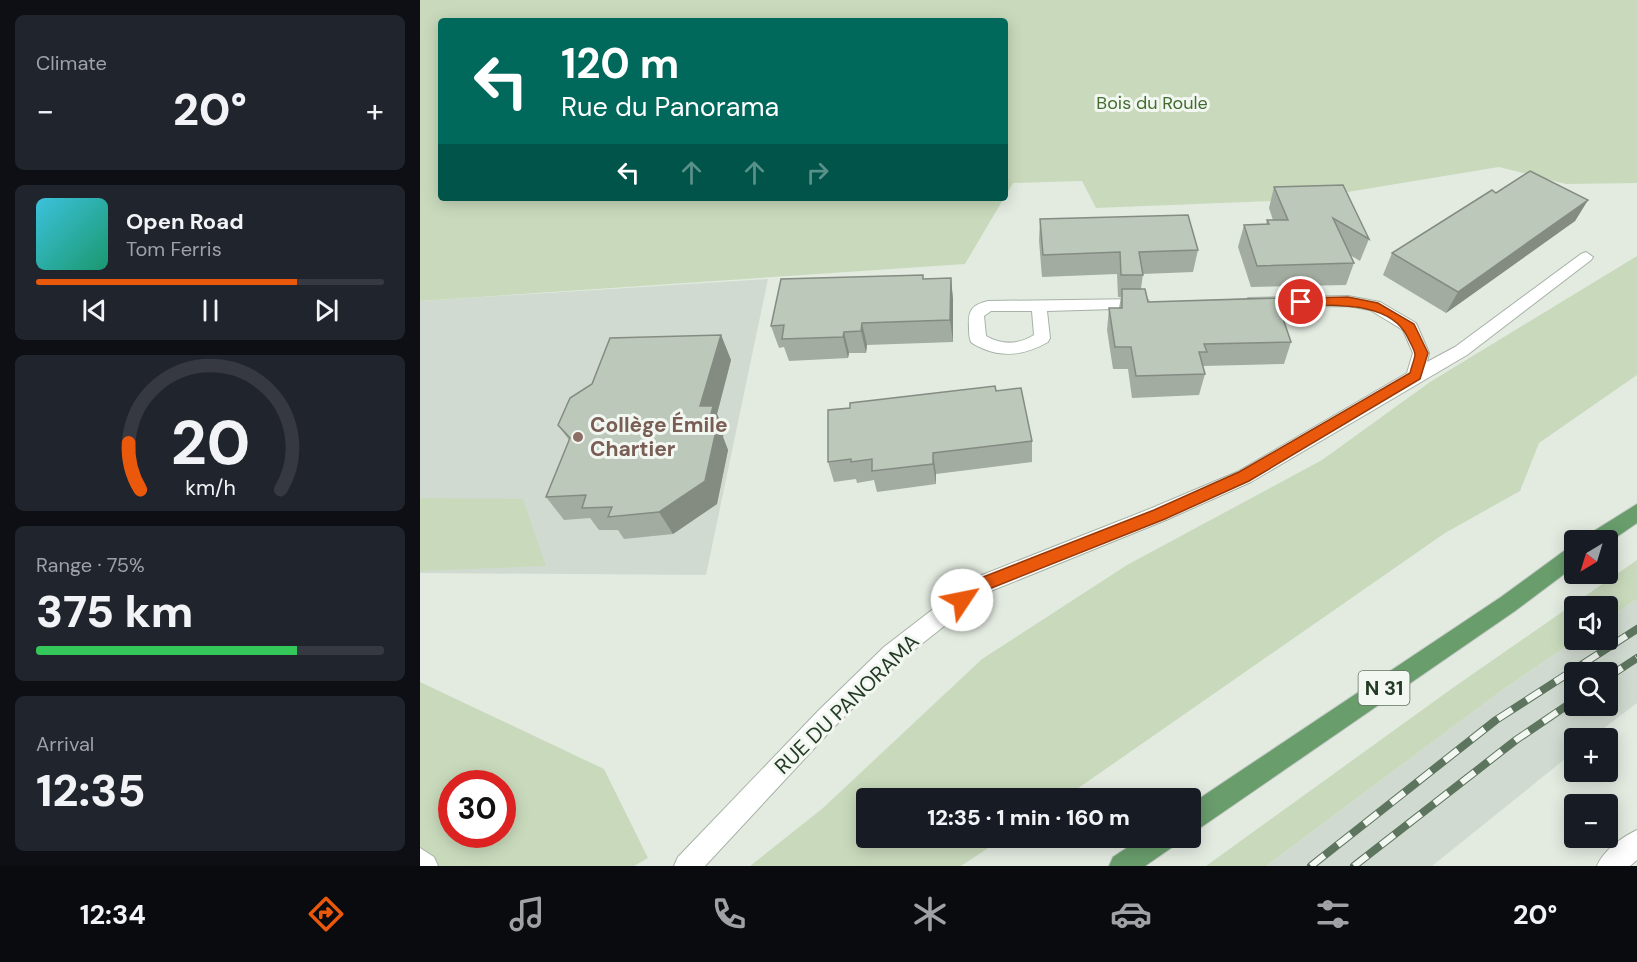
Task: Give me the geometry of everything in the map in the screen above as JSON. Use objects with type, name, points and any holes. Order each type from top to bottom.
[{"type":"main road","points":[[1611,530],[1637,512]]},
{"type":"main road","name":"N 31","points":[[1201,812],[1508,604],[1564,563]]},
{"type":"main road","points":[[1122,866],[1148,848]]},
{"type":"street","name":"RUE DU PANORAMA","points":[[687,866],[827,718],[892,654],[979,586],[1160,514],[1244,477],[1461,351],[1586,257]]},
{"type":"street","points":[[1230,303],[1348,301],[1374,306],[1410,327],[1421,353],[1415,376]]},
{"type":"street","points":[[1039,305],[1158,304]]},
{"type":"street","points":[[1610,866],[1637,843]]},
{"type":"street","points":[[420,861],[425,866]]},
{"type":"shaded area","name":"Collège Émile Chartier","points":[[768,279],[706,575],[420,573],[420,301]]},
{"type":"shaded area","points":[[1637,599],[1637,703],[1604,728],[1564,728],[1564,760],[1432,866],[1266,866],[1505,688],[1564,648],[1564,650],[1618,650],[1618,611]]},
{"type":"green space","name":"Bois du Roule","points":[[420,0],[1637,0],[1637,183],[1566,184],[1499,167],[1299,200],[1096,208],[1082,181],[1013,183],[1008,192],[1008,18],[438,18],[438,201],[1002,201],[965,264],[420,301]]},
{"type":"green space","points":[[1637,256],[1637,375],[1539,443],[1520,491],[1445,533],[1078,788],[856,788],[856,848],[988,848],[961,866],[750,866],[823,808],[982,659],[1127,565],[1322,460],[1430,382]]},
{"type":"green space","points":[[420,499],[523,499],[546,566],[420,571]]},
{"type":"green space","points":[[1637,560],[1637,599],[1618,611],[1618,596],[1585,596],[1602,584],[1618,584],[1618,573]]},
{"type":"green space","points":[[1564,611],[1564,648],[1505,688],[1266,866],[1206,866]]},
{"type":"green space","points":[[420,682],[604,769],[648,858],[634,866],[420,866]]},
{"type":"building","points":[[1530,171],[1588,200],[1458,292],[1392,253],[1492,190],[1496,193]]},
{"type":"building","points":[[1343,185],[1369,239],[1333,218],[1354,263],[1257,266],[1244,225],[1269,224],[1267,220],[1288,220],[1274,187]]},
{"type":"building","points":[[1188,215],[1198,250],[1139,252],[1143,275],[1121,275],[1120,252],[1043,255],[1040,219]]},
{"type":"building","points":[[923,275],[923,279],[951,278],[950,320],[862,323],[861,331],[844,332],[843,337],[782,339],[784,325],[771,326],[781,279]]},
{"type":"building","points":[[1122,289],[1145,289],[1148,302],[1276,298],[1291,342],[1204,344],[1207,352],[1199,352],[1205,374],[1136,376],[1131,347],[1115,347],[1109,308],[1122,308]]},
{"type":"building","points":[[721,335],[700,406],[713,406],[708,426],[717,426],[705,481],[659,512],[608,517],[612,507],[582,508],[586,495],[546,497],[570,438],[558,425],[570,398],[592,384],[610,338]]},
{"type":"building","points":[[995,386],[996,391],[1021,388],[1032,441],[933,453],[933,464],[872,471],[872,459],[828,462],[828,410],[850,408],[850,403]]},
{"type":"railway","points":[[1311,866],[1496,720],[1637,629]]},
{"type":"railway","points":[[1618,670],[1637,658]]},
{"type":"railway","points":[[1354,866],[1516,740],[1564,707]]},
{"type":"place","name":"Collège Émile Chartier","points":[[578,437]]},
{"type":"route","points":[[962,600],[979,586],[1160,514],[1244,477],[1415,376],[1421,353],[1410,327],[1374,306],[1348,301],[1301,302]]}]
